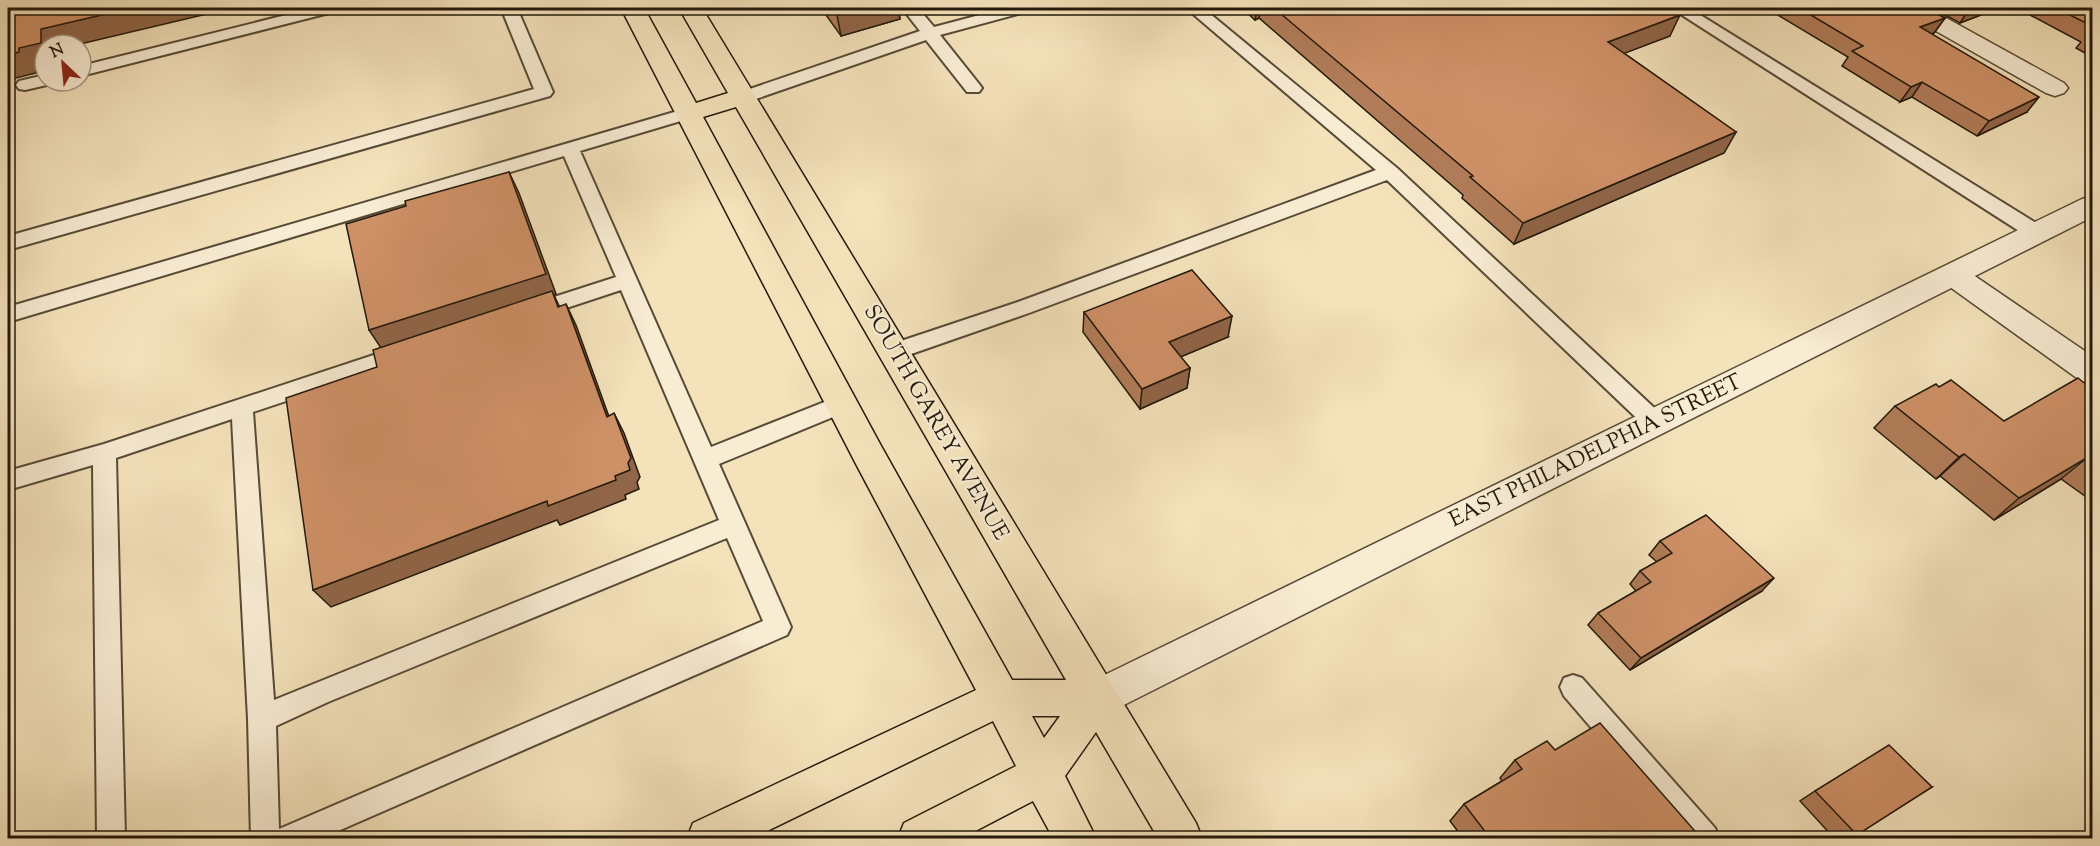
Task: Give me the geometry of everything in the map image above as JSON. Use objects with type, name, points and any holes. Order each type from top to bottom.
[{"type":"main road","points":[[633,8],[1075,838]]},
{"type":"main road","name":"SOUTH GAREY AVENUE","points":[[691,8],[1181,838]]},
{"type":"main road","points":[[688,113],[744,97]]},
{"type":"main road","points":[[708,838],[1000,698],[1098,698]]},
{"type":"main road","points":[[919,838],[1041,775],[1098,698]]},
{"type":"street","points":[[1912,8],[2055,88]]},
{"type":"street","name":"EAST PHILADELPHIA STREET","points":[[1098,698],[2092,206]]},
{"type":"street","points":[[1953,275],[2092,372]]},
{"type":"lane","points":[[93,68],[309,10],[331,8]]},
{"type":"lane","points":[[8,243],[544,92],[509,8]]},
{"type":"lane","points":[[910,8],[973,88]]},
{"type":"lane","points":[[744,97],[930,33],[1023,8]]},
{"type":"lane","points":[[1194,8],[1390,172],[1656,423]]},
{"type":"lane","points":[[1679,8],[2037,233]]},
{"type":"lane","points":[[25,85],[33,83]]},
{"type":"lane","points":[[8,314],[688,113]]},
{"type":"lane","points":[[290,838],[778,627],[570,148]]},
{"type":"lane","points":[[894,352],[1022,308],[1390,172]]},
{"type":"lane","points":[[515,317],[628,280]]},
{"type":"lane","points":[[8,480],[104,453],[425,347]]},
{"type":"lane","points":[[705,460],[842,404]]},
{"type":"lane","points":[[242,408],[262,719],[265,838]]},
{"type":"lane","points":[[104,453],[111,838]]},
{"type":"lane","points":[[262,719],[320,693],[733,525]]},
{"type":"lane","points":[[1573,687],[1705,838]]},
{"type":"building","points":[[8,8],[131,8],[41,29],[41,33],[33,33],[33,45],[19,48],[19,52],[8,55]]},
{"type":"building","points":[[832,8],[865,8],[837,15]]},
{"type":"building","points":[[1274,8],[1668,8],[1680,15],[1608,42],[1736,132],[1523,223],[1470,177],[1473,176]]},
{"type":"building","points":[[1799,8],[1926,8],[1945,18],[1920,27],[2039,97],[1989,121],[1922,82],[1911,87],[1852,51],[1863,46]]},
{"type":"building","points":[[2056,8],[2092,8],[2092,26]]},
{"type":"building","points":[[509,172],[546,274],[369,330],[346,224],[406,206],[405,201]]},
{"type":"building","points":[[1192,270],[1232,316],[1169,342],[1190,368],[1142,389],[1084,312]]},
{"type":"building","points":[[552,291],[558,307],[566,304],[607,417],[614,413],[631,458],[628,463],[630,470],[615,476],[616,480],[548,506],[547,501],[313,590],[286,398],[377,367],[373,350]]},
{"type":"building","points":[[2078,378],[2092,389],[2092,460],[2088,457],[2019,498],[1964,454],[1959,457],[1895,406],[1936,384],[1939,387],[1951,380],[2004,421]]},
{"type":"building","points":[[1706,515],[1774,578],[1641,658],[1598,613],[1651,582],[1640,571],[1672,553],[1660,541]]},
{"type":"building","points":[[1600,723],[1701,838],[1490,838],[1464,804],[1522,769],[1515,760],[1547,741],[1555,750]]},
{"type":"building","points":[[1889,745],[1932,787],[1857,835],[1815,791]]}]
